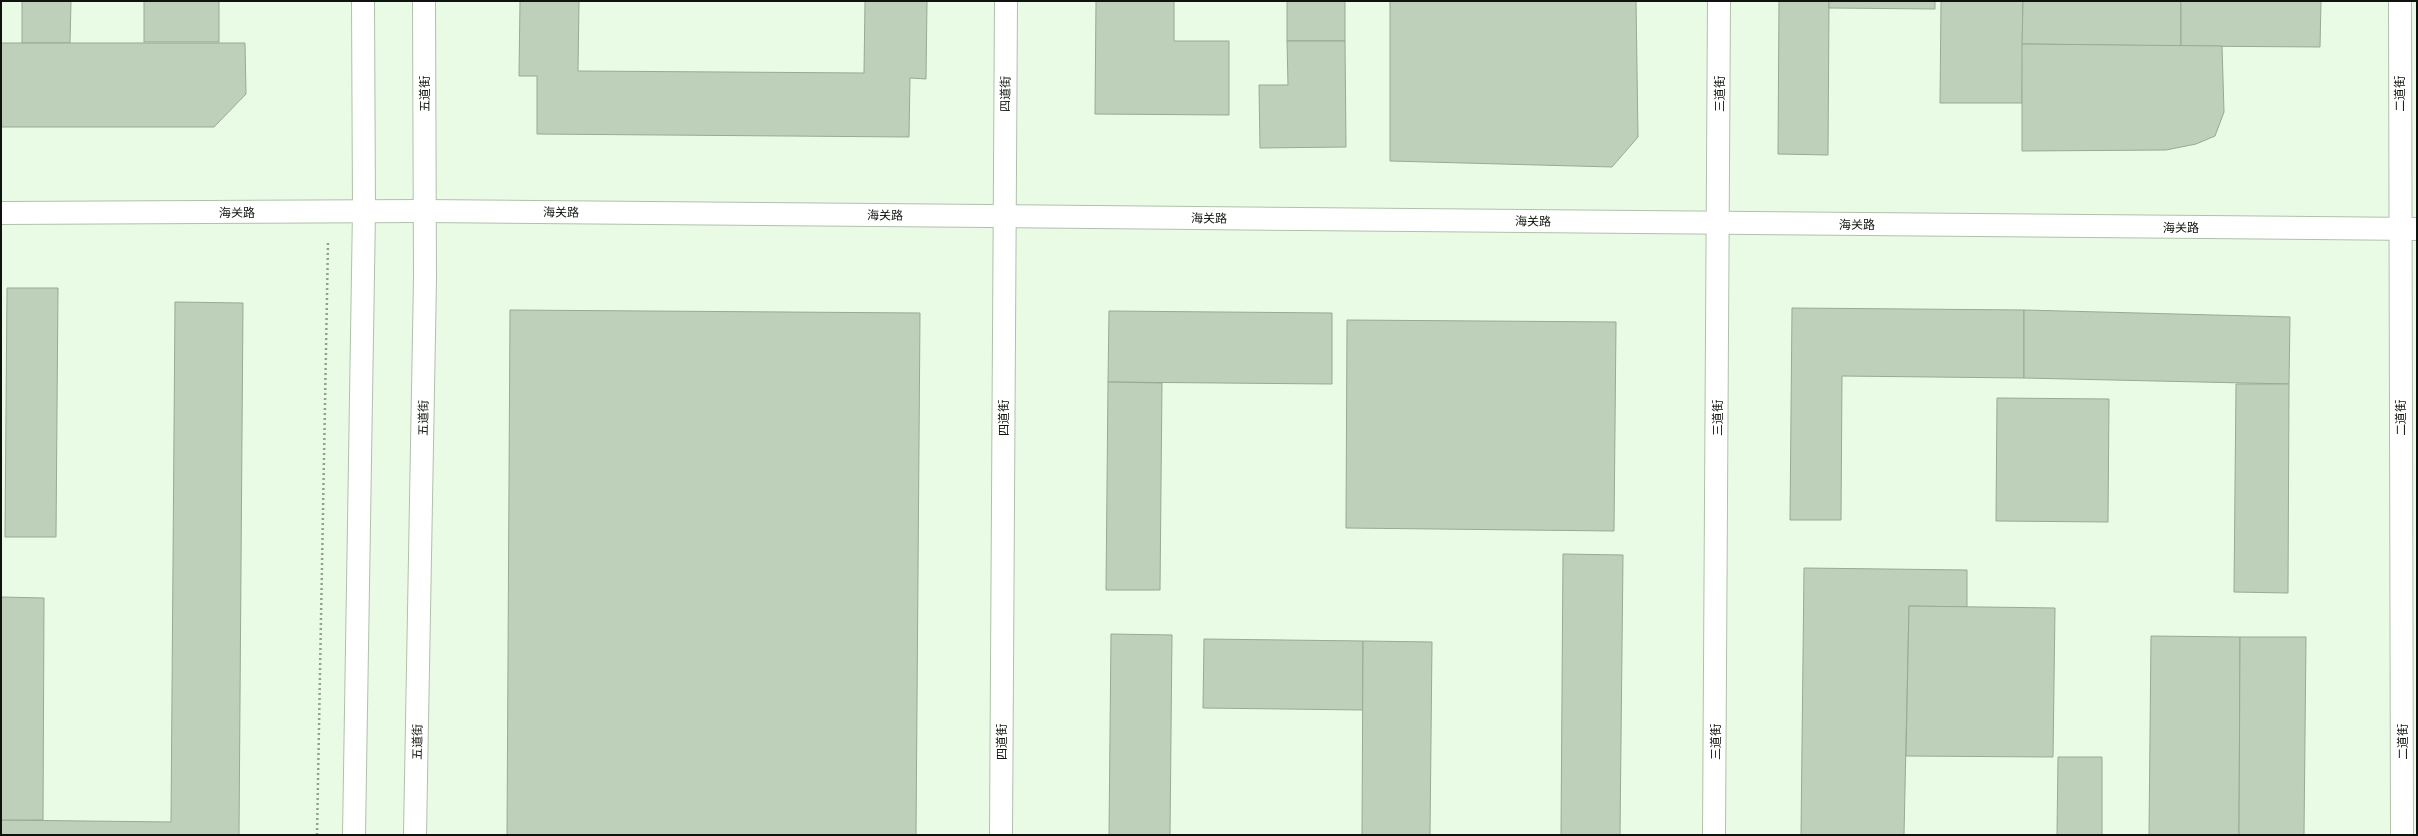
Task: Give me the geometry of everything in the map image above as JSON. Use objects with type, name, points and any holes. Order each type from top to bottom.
[{"type":"main road","points":[[354,835],[364,211],[363,1]]},
{"type":"main road","name":"五道街","points":[[415,835],[425,278],[424,1]]},
{"type":"main road","name":"四道街","points":[[1001,835],[1003,216],[1006,1]]},
{"type":"main road","name":"三道街","points":[[1714,835],[1719,223],[1719,1]]},
{"type":"main road","name":"二道街","points":[[2400,1],[2408,229],[2402,835]]},
{"type":"main road","name":"海关路","points":[[1,213],[424,211],[2408,229]]},
{"type":"path","points":[[317,835],[328,211]]},
{"type":"building","points":[[22,1],[71,1],[70,43],[22,43]]},
{"type":"building","points":[[144,1],[219,1],[219,42],[144,42]]},
{"type":"building","points":[[520,1],[579,1],[578,71],[864,73],[865,1],[927,1],[926,79],[910,78],[909,137],[537,134],[537,76],[519,76]]},
{"type":"building","points":[[1096,1],[1174,1],[1174,41],[1229,41],[1229,115],[1095,114]]},
{"type":"building","points":[[1287,1],[1345,1],[1345,41],[1287,41]]},
{"type":"building","points":[[1390,1],[1636,1],[1638,137],[1612,167],[1390,161]]},
{"type":"building","points":[[1779,1],[1829,1],[1828,155],[1778,154]]},
{"type":"building","points":[[1829,1],[1935,1],[1935,9],[1829,8]]},
{"type":"building","points":[[1941,1],[2023,1],[2022,103],[1940,103]]},
{"type":"building","points":[[2023,1],[2181,1],[2181,46],[2022,44]]},
{"type":"building","points":[[2181,1],[2321,1],[2320,47],[2181,46]]},
{"type":"building","points":[[1287,41],[1345,41],[1346,147],[1260,148],[1259,85],[1288,85]]},
{"type":"building","points":[[1,43],[245,43],[246,94],[214,127],[1,127]]},
{"type":"building","points":[[2022,44],[2222,46],[2224,112],[2215,136],[2196,144],[2166,150],[2022,151]]},
{"type":"building","points":[[7,288],[58,288],[56,537],[5,537]]},
{"type":"building","points":[[175,302],[243,303],[239,835],[1,835],[1,820],[171,822]]},
{"type":"building","points":[[1792,308],[2024,310],[2024,378],[1842,376],[1841,520],[1790,520]]},
{"type":"building","points":[[510,310],[920,313],[916,835],[507,835]]},
{"type":"building","points":[[2024,310],[2290,317],[2289,384],[2024,378]]},
{"type":"building","points":[[1109,311],[1332,313],[1332,384],[1108,382]]},
{"type":"building","points":[[1347,320],[1616,322],[1614,531],[1346,528]]},
{"type":"building","points":[[1108,382],[1162,383],[1160,590],[1106,590]]},
{"type":"building","points":[[2236,384],[2289,384],[2288,593],[2234,592]]},
{"type":"building","points":[[1997,398],[2109,399],[2108,522],[1996,521]]},
{"type":"building","points":[[1563,554],[1623,555],[1620,835],[1561,835]]},
{"type":"building","points":[[1804,568],[1967,570],[1967,607],[1909,606],[1904,835],[1801,835]]},
{"type":"building","points":[[1,597],[44,598],[43,820],[1,820]]},
{"type":"building","points":[[1909,606],[2055,608],[2053,757],[1906,756]]},
{"type":"building","points":[[1111,634],[1172,635],[1170,835],[1109,835]]},
{"type":"building","points":[[2151,636],[2240,637],[2239,835],[2149,835]]},
{"type":"building","points":[[2240,637],[2306,637],[2304,835],[2239,835]]},
{"type":"building","points":[[1204,639],[1363,641],[1363,710],[1203,708]]},
{"type":"building","points":[[1363,641],[1432,642],[1430,835],[1362,835]]},
{"type":"building","points":[[2058,757],[2102,757],[2102,835],[2057,835]]}]
